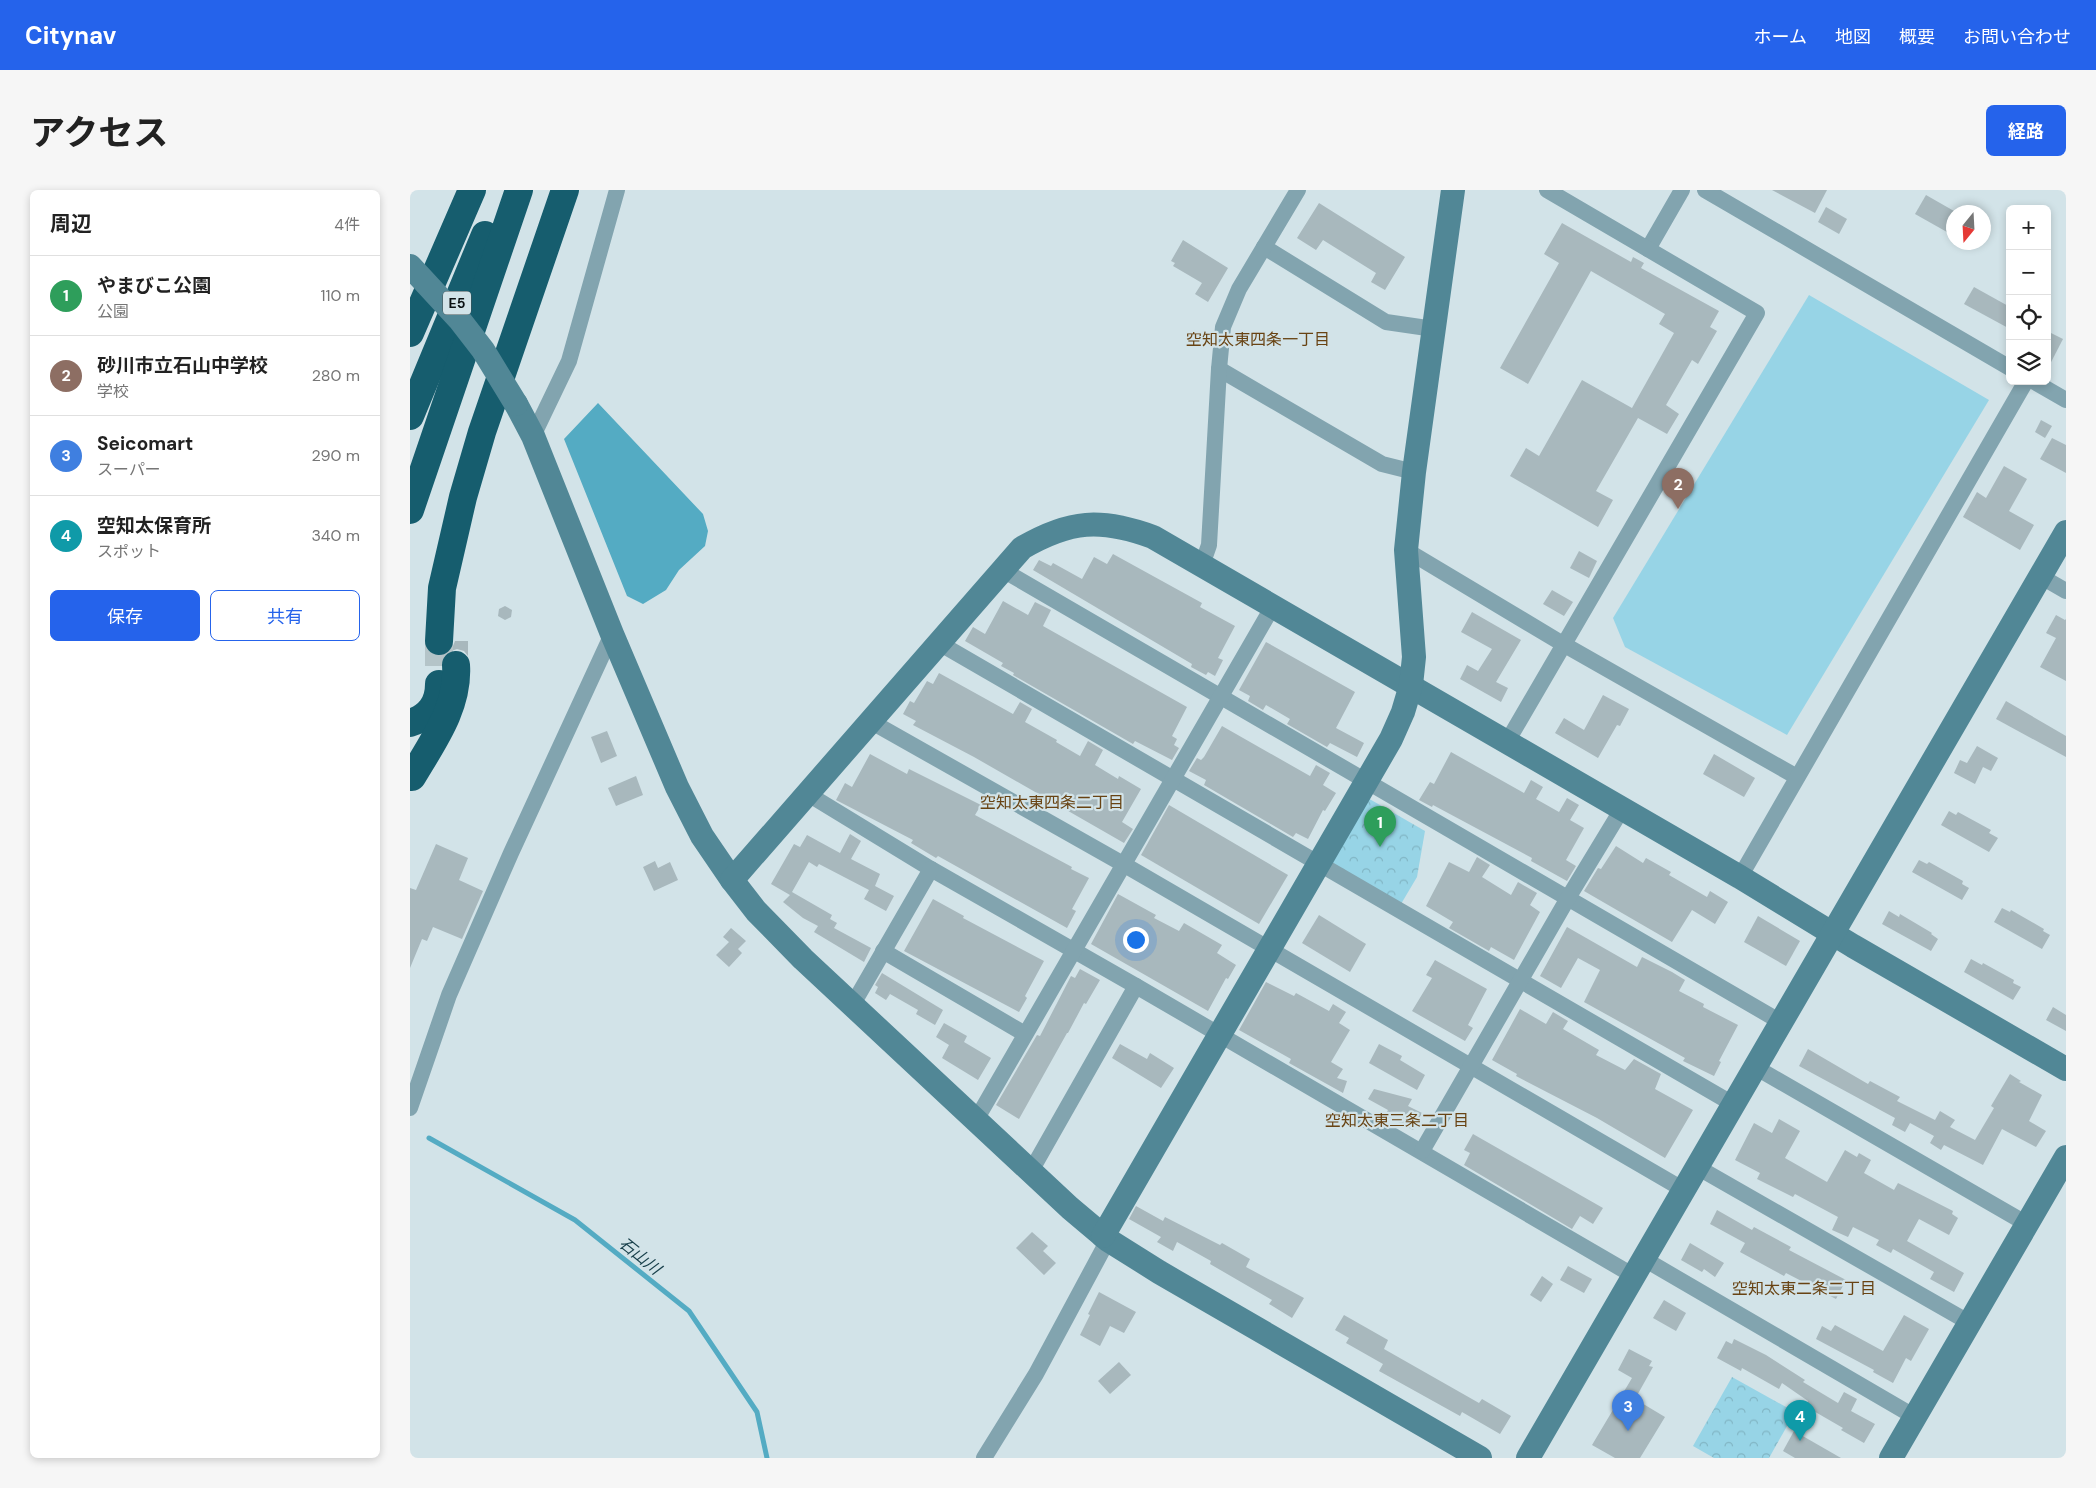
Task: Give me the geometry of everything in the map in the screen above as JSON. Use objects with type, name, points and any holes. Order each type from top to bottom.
[{"type":"highway","name":"E5","points":[[410,333],[472,190]]},
{"type":"highway","name":"E5","points":[[410,416],[504,190]]},
{"type":"highway","points":[[410,510],[429,449],[518,190]]},
{"type":"highway","points":[[412,777],[449,710],[455,693],[448,653],[450,554],[463,497],[482,432],[565,190]]},
{"type":"highway","points":[[410,723],[427,715],[436,703],[448,653]]},
{"type":"street","points":[[533,436],[569,361],[617,190]]},
{"type":"street","points":[[1202,565],[1209,545],[1218,369],[1223,327],[1239,289],[1298,190]]},
{"type":"street","points":[[984,1458],[1036,1374],[1106,1238],[1219,1034],[1391,739],[1403,712],[1411,685],[1414,657],[1406,550],[1414,472],[1453,190]]},
{"type":"street","points":[[1507,742],[1757,313],[1547,190]]},
{"type":"street","points":[[1648,249],[1682,190]]},
{"type":"street","points":[[1705,190],[2006,366]]},
{"type":"street","points":[[1264,247],[1386,322],[1434,329]]},
{"type":"street","points":[[410,266],[459,319],[483,350],[516,404],[533,436],[612,634],[677,787],[702,836],[756,911],[976,1120],[1106,1238],[1159,1272],[1480,1458]]},
{"type":"street","points":[[1218,369],[1382,464],[1414,472]]},
{"type":"street","points":[[1740,877],[2024,385]]},
{"type":"street","points":[[2040,385],[2066,400]]},
{"type":"street","points":[[732,880],[1022,548],[1042,536],[1068,526],[1095,523],[1126,527],[1153,537],[1411,685],[2066,1069]]},
{"type":"street","points":[[1528,1458],[2066,532]]},
{"type":"street","points":[[1406,550],[1563,644],[1796,777]]},
{"type":"street","points":[[1002,569],[1365,782],[1781,1022]]},
{"type":"street","points":[[2040,576],[2066,591]]},
{"type":"street","points":[[976,1120],[1273,606]]},
{"type":"street","points":[[410,1108],[453,987],[511,853],[612,634]]},
{"type":"street","points":[[938,642],[1733,1104]]},
{"type":"street","points":[[870,720],[1123,864],[1684,1190]]},
{"type":"street","points":[[808,794],[931,869],[1422,1151],[1915,1417]]},
{"type":"street","points":[[1422,1151],[1568,898],[1622,809]]},
{"type":"street","points":[[853,1004],[931,869]]},
{"type":"street","points":[[883,951],[1025,1034]]},
{"type":"street","points":[[1031,1171],[1136,986]]},
{"type":"street","points":[[1755,1067],[2028,1224]]},
{"type":"street","points":[[1891,1458],[2066,1157]]},
{"type":"street","points":[[1697,1167],[1970,1323]]},
{"type":"green space","points":[[1809,295],[1989,400],[1787,735],[1625,647],[1613,618]]},
{"type":"green space","points":[[1366,797],[1425,831],[1417,877],[1401,904],[1329,862]]},
{"type":"green space","points":[[1732,1377],[1795,1412],[1769,1458],[1714,1458],[1693,1446]]},
{"type":"shaded area","points":[[598,403],[703,514],[708,531],[705,546],[679,570],[666,590],[643,604],[627,596],[564,439]]},
{"type":"building","points":[[1772,190],[1827,190],[1815,213]]},
{"type":"building","points":[[1926,195],[1946,206],[1946,231],[1915,214]]},
{"type":"building","points":[[1319,203],[1405,257],[1385,290],[1371,282],[1376,273],[1323,240],[1316,250],[1297,238]]},
{"type":"building","points":[[1826,207],[1847,219],[1839,234],[1818,222]]},
{"type":"building","points":[[1562,223],[1631,262],[1633,257],[1644,263],[1641,268],[1719,311],[1710,327],[1717,331],[1698,364],[1692,360],[1666,405],[1679,414],[1667,434],[1638,418],[1596,491],[1613,500],[1598,527],[1510,476],[1526,448],[1539,456],[1582,380],[1632,408],[1674,333],[1659,324],[1665,314],[1591,271],[1528,384],[1500,368],[1559,263],[1544,254]]},
{"type":"building","points":[[1183,240],[1228,268],[1208,302],[1195,294],[1202,283],[1173,266],[1175,263],[1171,261]]},
{"type":"building","points":[[1974,287],[2006,305],[2006,327],[1964,304]]},
{"type":"building","points":[[2051,333],[2063,339],[2051,362]]},
{"type":"building","points":[[2041,420],[2052,426],[2045,438],[2035,432]]},
{"type":"building","points":[[2052,438],[2066,445],[2066,473],[2040,459]]},
{"type":"building","points":[[2004,466],[2027,479],[2009,511],[2034,525],[2020,550],[1963,517],[1977,492],[1986,498]]},
{"type":"building","points":[[1579,551],[1597,561],[1589,578],[1570,568]]},
{"type":"building","points":[[1113,554],[1202,603],[1200,607],[1235,626],[1218,658],[1223,660],[1215,676],[1208,672],[1206,675],[1191,667],[1192,664],[1033,570],[1039,560],[1051,566],[1053,563],[1082,579],[1094,557],[1107,564]]},
{"type":"building","points":[[1552,590],[1573,602],[1564,616],[1543,604]]},
{"type":"building","points":[[1003,601],[1028,615],[1035,602],[1051,610],[1043,626],[1187,707],[1172,736],[1177,739],[1174,745],[1179,748],[1172,760],[1135,741],[1133,744],[1013,675],[1014,673],[1001,666],[1003,663],[965,641],[973,627],[985,634]]},
{"type":"building","points":[[505,606],[512,610],[511,617],[505,620],[498,616],[499,609]]},
{"type":"building","points":[[1472,612],[1521,640],[1496,682],[1508,688],[1501,702],[1460,679],[1467,665],[1478,671],[1492,649],[1461,632]]},
{"type":"building","points":[[2056,615],[2066,619],[2066,681],[2040,667],[2056,638],[2046,633]]},
{"type":"building","points":[[455,641],[468,641],[468,656],[464,651],[457,649],[451,651]]},
{"type":"building","points":[[1266,642],[1355,692],[1336,728],[1364,743],[1357,757],[1330,743],[1327,747],[1287,724],[1290,719],[1266,705],[1263,710],[1248,701],[1250,696],[1239,690]]},
{"type":"building","points":[[939,673],[1013,714],[1020,702],[1032,709],[1025,722],[1057,740],[1056,742],[1080,756],[1088,741],[1103,750],[1095,765],[1118,779],[1119,776],[1141,789],[1122,822],[1133,829],[1124,843],[974,757],[913,725],[916,721],[903,714],[910,701],[914,703],[927,681],[933,684]]},
{"type":"building","points":[[1603,695],[1629,709],[1620,726],[1617,725],[1598,758],[1555,733],[1564,718],[1584,730]]},
{"type":"building","points":[[2006,701],[2066,736],[2066,757],[1996,719]]},
{"type":"building","points":[[1222,726],[1310,776],[1316,765],[1330,773],[1323,785],[1336,793],[1325,811],[1323,810],[1308,839],[1296,833],[1293,837],[1204,785],[1206,780],[1189,771],[1197,758],[1201,760],[1204,757]]},
{"type":"building","points":[[607,731],[617,756],[601,763],[591,737]]},
{"type":"building","points":[[1977,746],[1998,758],[1991,771],[1983,767],[1975,784],[1954,773],[1960,760],[1967,763]]},
{"type":"building","points":[[1451,752],[1524,793],[1531,780],[1543,787],[1536,799],[1559,812],[1567,798],[1579,805],[1570,820],[1584,828],[1566,860],[1576,866],[1567,881],[1531,861],[1532,858],[1433,805],[1432,807],[1419,800],[1430,782],[1434,784]]},
{"type":"building","points":[[870,754],[907,774],[909,769],[981,805],[975,815],[1089,878],[1072,909],[1076,911],[1067,928],[938,856],[936,858],[911,843],[913,840],[836,800],[845,783],[852,787]]},
{"type":"building","points":[[1714,754],[1755,778],[1744,797],[1703,774]]},
{"type":"building","points":[[636,776],[643,795],[616,806],[608,788]]},
{"type":"building","points":[[1169,805],[1288,875],[1259,924],[1141,855]]},
{"type":"building","points":[[1949,811],[1956,815],[1958,812],[1991,830],[1989,833],[1998,838],[1989,852],[1941,825]]},
{"type":"building","points":[[850,834],[861,841],[851,859],[880,874],[875,886],[894,896],[886,911],[864,899],[869,890],[819,864],[817,867],[809,862],[792,892],[832,915],[830,919],[837,923],[834,928],[871,948],[864,962],[814,932],[818,926],[803,918],[783,902],[790,895],[771,884],[794,844],[800,847],[807,835],[840,853]]},
{"type":"building","points":[[436,844],[468,858],[459,880],[483,891],[462,939],[433,927],[427,941],[422,939],[410,968],[410,888],[416,890]]},
{"type":"building","points":[[1616,846],[1643,863],[1646,858],[1671,872],[1669,875],[1707,897],[1710,891],[1728,902],[1715,924],[1692,910],[1672,942],[1584,891],[1598,868],[1601,869]]},
{"type":"building","points":[[1477,857],[1490,865],[1482,877],[1511,895],[1518,882],[1537,893],[1530,905],[1540,912],[1514,960],[1491,947],[1489,951],[1449,928],[1453,922],[1426,906],[1449,862],[1469,872]]},
{"type":"building","points":[[1919,860],[1927,864],[1929,862],[1963,881],[1962,884],[1969,888],[1962,900],[1912,872]]},
{"type":"building","points":[[655,861],[658,868],[670,862],[678,880],[654,891],[643,867]]},
{"type":"building","points":[[1118,894],[1156,915],[1154,918],[1179,931],[1184,923],[1222,945],[1217,953],[1236,965],[1228,979],[1226,978],[1208,1011],[1091,944]]},
{"type":"building","points":[[933,899],[964,916],[963,918],[1044,961],[1025,996],[1027,998],[1019,1012],[904,951]]},
{"type":"building","points":[[2002,908],[2010,912],[2011,910],[2044,929],[2043,931],[2050,935],[2042,949],[1994,922]]},
{"type":"building","points":[[1889,911],[1899,917],[1900,914],[1932,933],[1938,939],[1931,951],[1882,924]]},
{"type":"building","points":[[1319,915],[1366,944],[1350,972],[1302,943]]},
{"type":"building","points":[[1758,916],[1800,941],[1786,966],[1744,942]]},
{"type":"building","points":[[1567,927],[1637,967],[1642,957],[1672,972],[1685,980],[1679,991],[1704,1004],[1703,1007],[1738,1025],[1719,1061],[1721,1062],[1714,1076],[1683,1061],[1685,1058],[1584,1002],[1600,970],[1578,958],[1561,988],[1540,976]]},
{"type":"building","points":[[731,928],[746,941],[738,949],[742,953],[729,967],[716,955],[729,942],[723,937]]},
{"type":"building","points":[[1971,959],[1982,965],[1983,963],[2014,980],[2013,983],[2021,987],[2013,1000],[1964,972]]},
{"type":"building","points":[[1435,960],[1487,989],[1468,1025],[1473,1028],[1465,1041],[1412,1011],[1432,978],[1426,975]]},
{"type":"building","points":[[1080,969],[1100,980],[1086,1004],[1084,1003],[1019,1119],[996,1105],[1037,1035],[1040,1036],[1071,976],[1075,978]]},
{"type":"building","points":[[882,973],[943,1010],[935,1025],[916,1014],[918,1010],[890,994],[886,1000],[875,993],[878,987],[875,985]]},
{"type":"building","points":[[1266,982],[1294,996],[1296,993],[1329,1011],[1333,1004],[1346,1012],[1339,1023],[1350,1030],[1331,1062],[1343,1069],[1337,1078],[1347,1081],[1343,1093],[1289,1063],[1291,1059],[1239,1030]]},
{"type":"building","points":[[2053,1007],[2066,1015],[2066,1031],[2046,1020]]},
{"type":"building","points":[[1520,1009],[1546,1024],[1553,1012],[1568,1021],[1563,1029],[1599,1050],[1596,1055],[1625,1070],[1634,1059],[1661,1074],[1655,1089],[1693,1110],[1665,1158],[1597,1118],[1516,1076],[1517,1074],[1492,1060]]},
{"type":"building","points":[[944,1023],[967,1036],[964,1042],[991,1058],[978,1080],[942,1058],[949,1045],[936,1037]]},
{"type":"building","points":[[1120,1044],[1147,1059],[1150,1053],[1174,1068],[1161,1088],[1112,1058]]},
{"type":"building","points":[[1379,1044],[1402,1056],[1400,1060],[1425,1075],[1417,1090],[1369,1063]]},
{"type":"building","points":[[1808,1049],[1868,1084],[1870,1081],[1900,1097],[1897,1101],[1935,1120],[1940,1111],[1955,1120],[1950,1127],[1975,1140],[1994,1108],[1991,1106],[2010,1074],[2021,1081],[2019,1082],[2042,1095],[2029,1121],[2046,1131],[2036,1147],[2002,1129],[1983,1165],[1944,1145],[1941,1150],[1930,1143],[1934,1136],[1910,1123],[1905,1132],[1892,1125],[1895,1118],[1799,1066]]},
{"type":"building","points":[[1374,1089],[1412,1099],[1408,1106],[1422,1113],[1413,1130],[1385,1115],[1388,1110],[1368,1099]]},
{"type":"building","points":[[1779,1119],[1800,1131],[1785,1158],[1827,1182],[1845,1150],[1857,1157],[1859,1153],[1871,1160],[1864,1173],[1894,1190],[1898,1183],[1953,1211],[1952,1214],[1958,1218],[1949,1235],[1919,1219],[1907,1241],[1964,1273],[1954,1292],[1930,1279],[1934,1272],[1893,1249],[1891,1253],[1876,1245],[1879,1240],[1853,1227],[1848,1237],[1832,1230],[1838,1217],[1795,1194],[1793,1197],[1757,1179],[1760,1173],[1735,1160],[1754,1123],[1772,1133]]},
{"type":"building","points":[[1473,1134],[1603,1208],[1593,1224],[1580,1216],[1572,1229],[1464,1165],[1470,1153],[1464,1150]]},
{"type":"building","points":[[1136,1206],[1163,1221],[1165,1217],[1220,1245],[1222,1243],[1250,1259],[1246,1267],[1304,1298],[1292,1318],[1269,1304],[1272,1300],[1210,1264],[1211,1261],[1177,1242],[1173,1251],[1157,1242],[1161,1237],[1129,1219]]},
{"type":"building","points":[[1717,1210],[1752,1230],[1754,1227],[1791,1247],[1789,1250],[1846,1280],[1836,1299],[1786,1273],[1784,1276],[1740,1252],[1745,1243],[1710,1224]]},
{"type":"building","points":[[1032,1232],[1048,1246],[1043,1251],[1056,1263],[1044,1275],[1016,1248]]},
{"type":"building","points":[[1690,1243],[1724,1263],[1715,1277],[1704,1269],[1702,1272],[1681,1260]]},
{"type":"building","points":[[1568,1266],[1592,1279],[1584,1293],[1560,1280]]},
{"type":"building","points":[[1542,1276],[1553,1284],[1541,1302],[1530,1295]]},
{"type":"building","points":[[1099,1292],[1136,1312],[1124,1333],[1110,1326],[1100,1346],[1080,1335]]},
{"type":"building","points":[[1664,1300],[1686,1313],[1676,1331],[1653,1318]]},
{"type":"building","points":[[1344,1315],[1388,1340],[1384,1349],[1479,1403],[1482,1399],[1511,1416],[1500,1434],[1462,1412],[1460,1416],[1379,1371],[1383,1364],[1346,1343],[1349,1338],[1335,1330]]},
{"type":"building","points":[[1904,1315],[1929,1329],[1911,1361],[1906,1358],[1893,1383],[1873,1372],[1874,1370],[1816,1339],[1822,1326],[1831,1331],[1835,1325],[1883,1351]]},
{"type":"building","points":[[1734,1339],[1766,1355],[1805,1380],[1803,1382],[1838,1403],[1844,1392],[1857,1399],[1851,1411],[1875,1424],[1864,1443],[1841,1430],[1843,1428],[1805,1406],[1808,1401],[1782,1383],[1779,1389],[1742,1368],[1741,1371],[1717,1358],[1726,1341],[1732,1344]]},
{"type":"building","points":[[1629,1349],[1652,1361],[1649,1366],[1653,1367],[1635,1399],[1665,1417],[1640,1458],[1615,1458],[1592,1445],[1632,1378],[1618,1370]]},
{"type":"building","points":[[1119,1362],[1131,1375],[1110,1394],[1098,1381]]},
{"type":"building","points":[[1794,1431],[1841,1458],[1795,1458],[1783,1451]]},
{"type":"waterway","name":"石山川","points":[[429,1138],[575,1220],[689,1311],[757,1412],[767,1458]]},
{"type":"tunnel","points":[[439,641],[439,666]]},
{"type":"place","name":"砂川市立石山中学校","points":[[1678,509]]},
{"type":"place","name":"やまびこ公園","points":[[1380,847]]},
{"type":"place","name":"Seicomart","points":[[1628,1431]]},
{"type":"place","name":"空知太保育所","points":[[1800,1441]]},
{"type":"district","name":"空知太東四条一丁目","points":[[1258,339]]},
{"type":"district","name":"空知太東四条二丁目","points":[[1052,802]]},
{"type":"district","name":"空知太東三条二丁目","points":[[1397,1120]]},
{"type":"district","name":"空知太東二条二丁目","points":[[1804,1288]]}]
